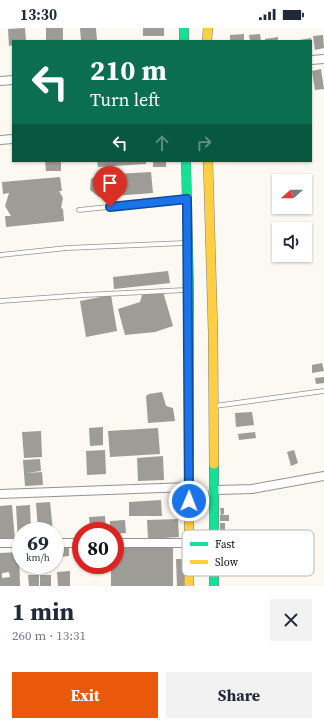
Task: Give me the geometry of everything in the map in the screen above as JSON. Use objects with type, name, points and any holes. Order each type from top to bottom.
[{"type":"highway","points":[[184,28],[184,40]]},
{"type":"highway","points":[[208,28],[208,40]]},
{"type":"highway","points":[[186,162],[189,290],[188,530]]},
{"type":"highway","points":[[208,162],[213,333],[213,530]]},
{"type":"highway","points":[[189,576],[189,586]]},
{"type":"highway","points":[[214,576],[214,586]]},
{"type":"street","points":[[312,60],[324,59]]},
{"type":"street","points":[[0,81],[12,80]]},
{"type":"street","points":[[0,140],[12,139]]},
{"type":"street","points":[[213,493],[217,490],[252,490],[324,476]]},
{"type":"street","points":[[0,494],[189,487]]},
{"type":"street","points":[[0,543],[12,543]]},
{"type":"street","points":[[124,543],[182,543]]},
{"type":"lane","points":[[79,210],[187,199]]},
{"type":"lane","points":[[0,255],[67,248],[188,243]]},
{"type":"lane","points":[[0,301],[189,290]]},
{"type":"lane","points":[[214,406],[324,391]]},
{"type":"building","points":[[25,28],[26,40],[12,40],[12,45],[9,46],[8,29]]},
{"type":"building","points":[[46,28],[63,28],[63,40],[46,40]]},
{"type":"building","points":[[80,28],[96,28],[97,40],[81,40]]},
{"type":"building","points":[[143,28],[164,28],[164,36],[143,36]]},
{"type":"building","points":[[244,34],[244,40],[230,40],[230,35]]},
{"type":"building","points":[[260,34],[261,40],[250,40],[249,35]]},
{"type":"building","points":[[323,35],[324,48],[315,50],[313,36]]},
{"type":"building","points":[[278,37],[278,40],[265,39]]},
{"type":"building","points":[[311,38],[312,40],[299,40]]},
{"type":"building","points":[[321,69],[324,89],[315,90],[312,71]]},
{"type":"building","points":[[45,162],[61,162],[61,171],[46,171]]},
{"type":"building","points":[[97,162],[146,162],[146,164],[98,167]]},
{"type":"building","points":[[153,162],[166,162],[166,167],[153,167]]},
{"type":"building","points":[[151,172],[153,193],[99,197],[90,190],[91,179],[97,175]]},
{"type":"building","points":[[60,177],[62,191],[59,191],[63,198],[61,208],[63,209],[64,221],[6,227],[5,216],[11,216],[5,206],[9,193],[3,194],[2,182]]},
{"type":"building","points":[[168,271],[170,283],[114,289],[113,277]]},
{"type":"building","points":[[162,288],[173,326],[155,332],[125,335],[118,309],[140,302],[142,295]]},
{"type":"building","points":[[111,295],[117,331],[86,337],[80,301]]},
{"type":"building","points":[[322,363],[324,371],[312,373],[312,365]]},
{"type":"building","points":[[324,377],[324,383],[316,384],[315,378]]},
{"type":"building","points":[[162,392],[166,406],[173,408],[175,421],[148,423],[146,396],[149,394]]},
{"type":"building","points":[[252,412],[254,425],[236,427],[235,413]]},
{"type":"building","points":[[103,427],[103,445],[90,446],[89,428]]},
{"type":"building","points":[[158,428],[160,454],[110,457],[108,431]]},
{"type":"building","points":[[41,431],[42,457],[24,458],[22,432]]},
{"type":"building","points":[[255,432],[256,438],[239,440],[238,434]]},
{"type":"building","points":[[105,450],[106,474],[87,475],[86,451]]},
{"type":"building","points":[[294,450],[298,463],[291,466],[287,452]]},
{"type":"building","points":[[163,456],[164,480],[138,481],[137,458]]},
{"type":"building","points":[[40,459],[41,471],[26,473],[42,472],[43,485],[25,486],[23,460]]},
{"type":"building","points":[[161,500],[162,516],[129,516],[129,502]]},
{"type":"building","points":[[50,502],[52,522],[37,522],[36,503]]},
{"type":"building","points":[[12,505],[13,522],[12,522],[12,540],[0,541],[0,506]]},
{"type":"building","points":[[30,505],[31,522],[17,522],[16,506]]},
{"type":"building","points":[[220,508],[224,508],[224,514],[221,515]]},
{"type":"building","points":[[220,515],[229,515],[229,521],[220,521]]},
{"type":"building","points":[[105,516],[105,522],[89,522],[89,517]]},
{"type":"building","points":[[178,519],[179,537],[148,539],[147,520]]},
{"type":"building","points":[[125,520],[126,533],[124,533],[124,522],[110,521]]},
{"type":"building","points":[[220,523],[225,523],[225,530],[220,530]]},
{"type":"building","points":[[64,546],[69,546],[69,556],[64,556]]},
{"type":"building","points":[[124,548],[173,548],[173,586],[111,586],[111,574],[124,574]]},
{"type":"building","points":[[12,552],[12,574],[20,574],[20,586],[0,586],[0,553]],"holes":[[[9,572],[10,577],[2,578],[2,573]]]},
{"type":"building","points":[[176,559],[182,559],[182,576],[185,576],[185,586],[177,586]]},
{"type":"building","points":[[64,571],[70,571],[70,586],[58,586],[57,574],[64,574]]},
{"type":"building","points":[[28,575],[39,575],[39,586],[29,586]]},
{"type":"building","points":[[40,575],[51,575],[51,586],[40,586]]},
{"type":"traffic: fast","points":[[184,28],[184,40]]},
{"type":"traffic: fast","points":[[186,162],[189,290],[189,459]]},
{"type":"traffic: fast","points":[[214,464],[214,530]]},
{"type":"traffic: fast","points":[[214,576],[214,586]]},
{"type":"traffic: slow","points":[[207,40],[208,28]]},
{"type":"traffic: slow","points":[[208,162],[213,333],[214,464]]},
{"type":"traffic: slow","points":[[189,459],[189,530]]},
{"type":"traffic: slow","points":[[189,576],[189,586]]},
{"type":"route","points":[[110,207],[187,199],[189,290],[189,501]]}]
